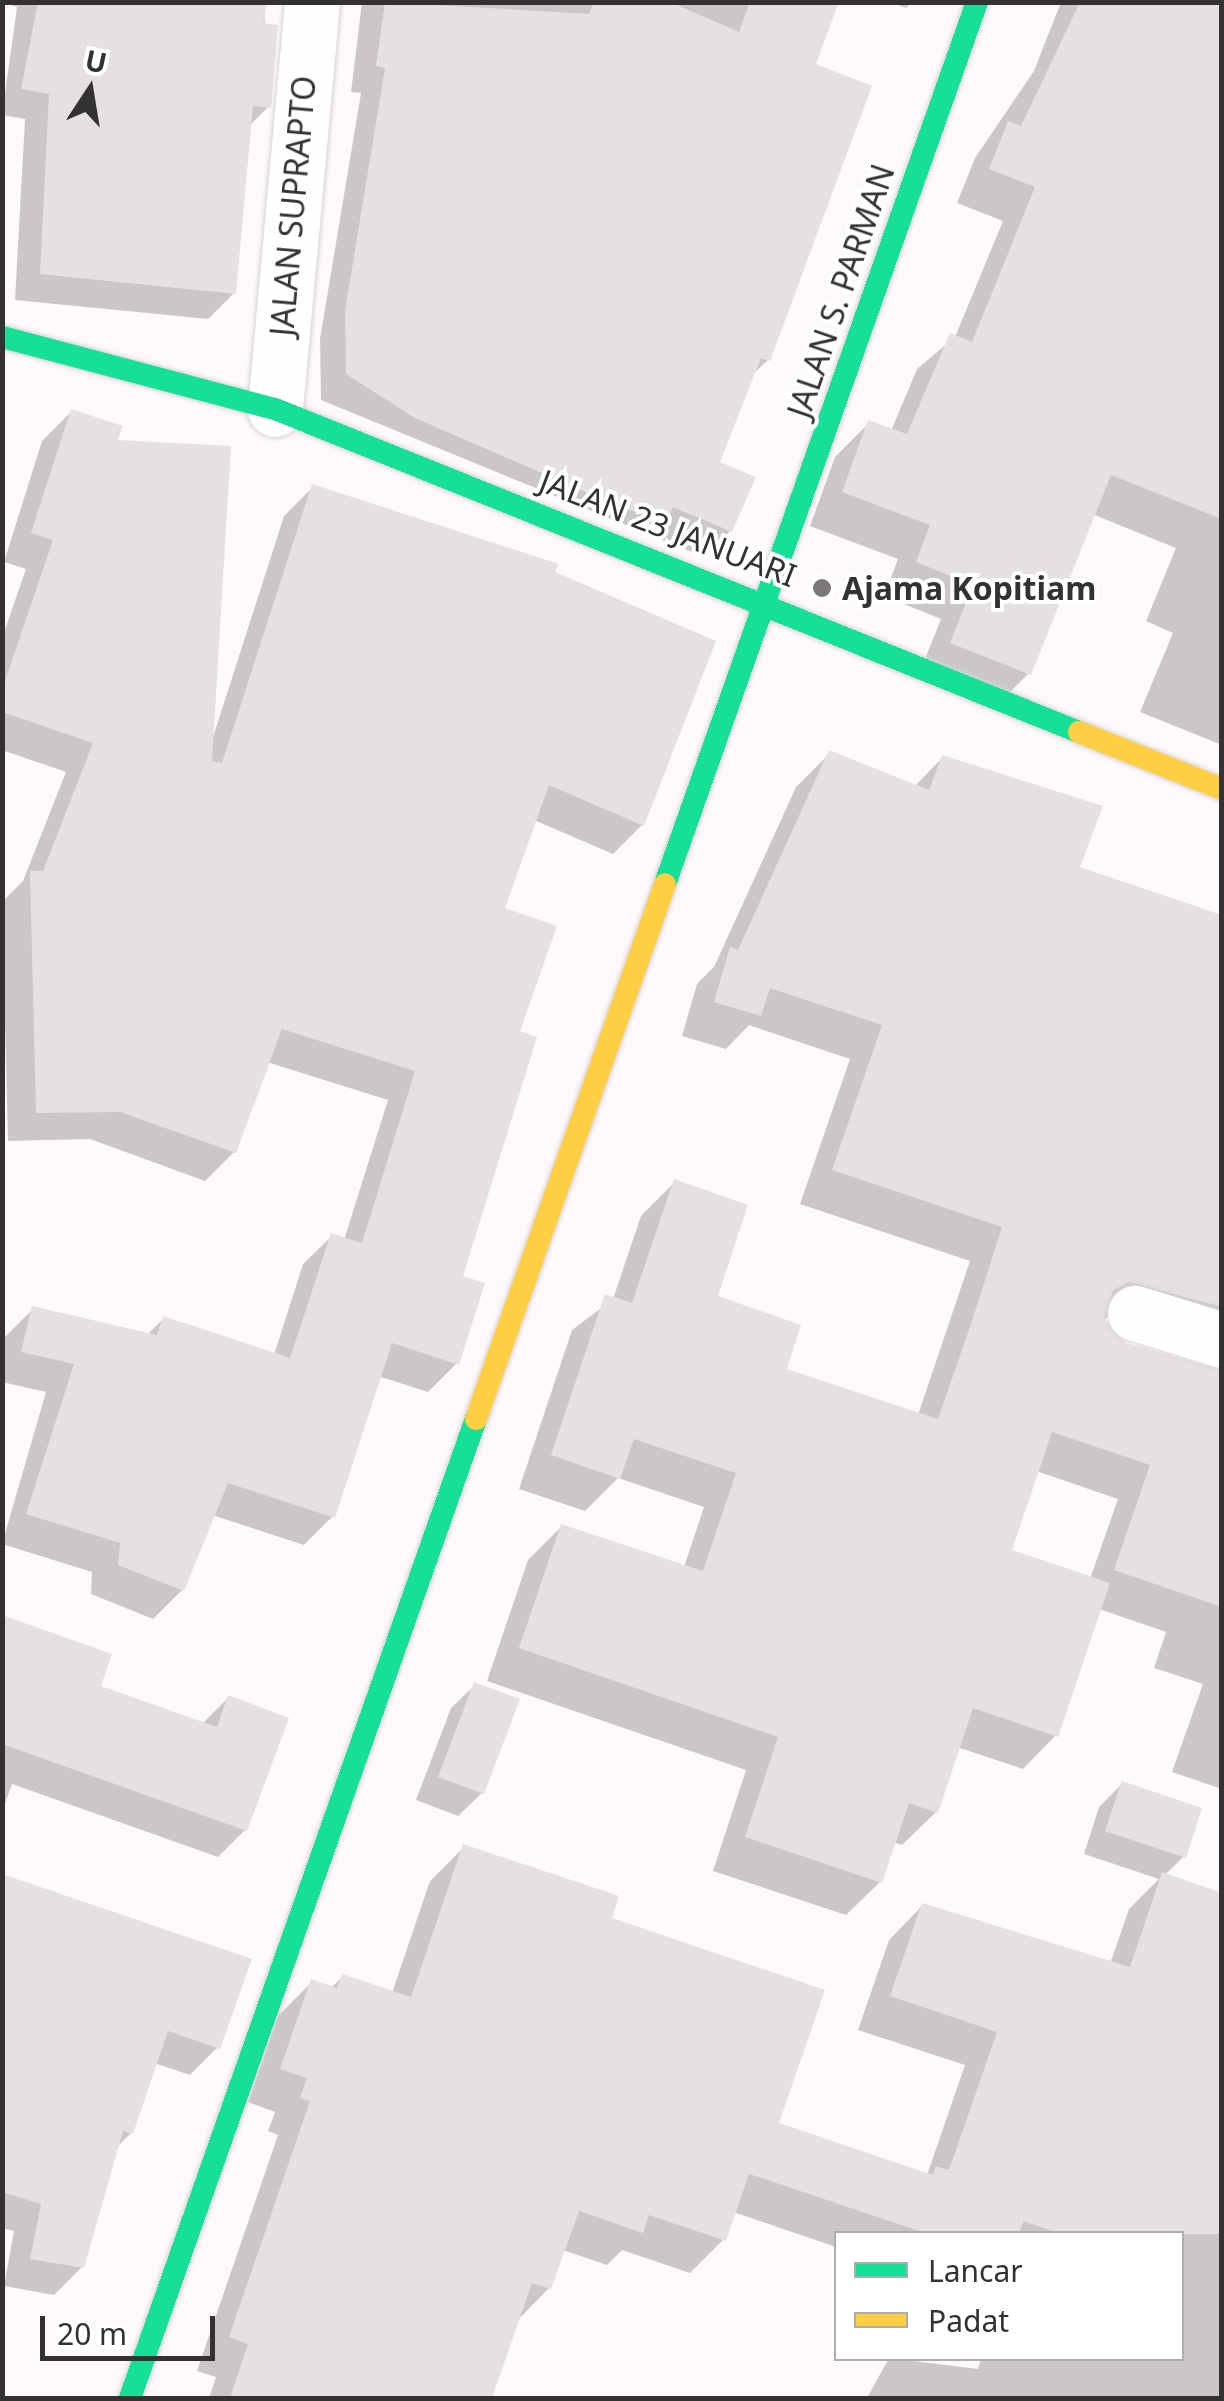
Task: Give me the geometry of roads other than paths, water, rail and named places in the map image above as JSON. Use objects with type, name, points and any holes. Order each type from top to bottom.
[{"type":"street","name":"JALAN SUPRAPTO","points":[[275,410],[312,2]]},
{"type":"street","name":"JALAN S. PARMAN","points":[[130,2398],[977,2]]},
{"type":"street","name":"JALAN 23 JANUARI","points":[[2,337],[275,410],[767,601],[1222,790]]},
{"type":"street","points":[[1135,1313],[1222,1340]]},
{"type":"place","name":"Ajama Kopitiam","points":[[822,588]]}]
